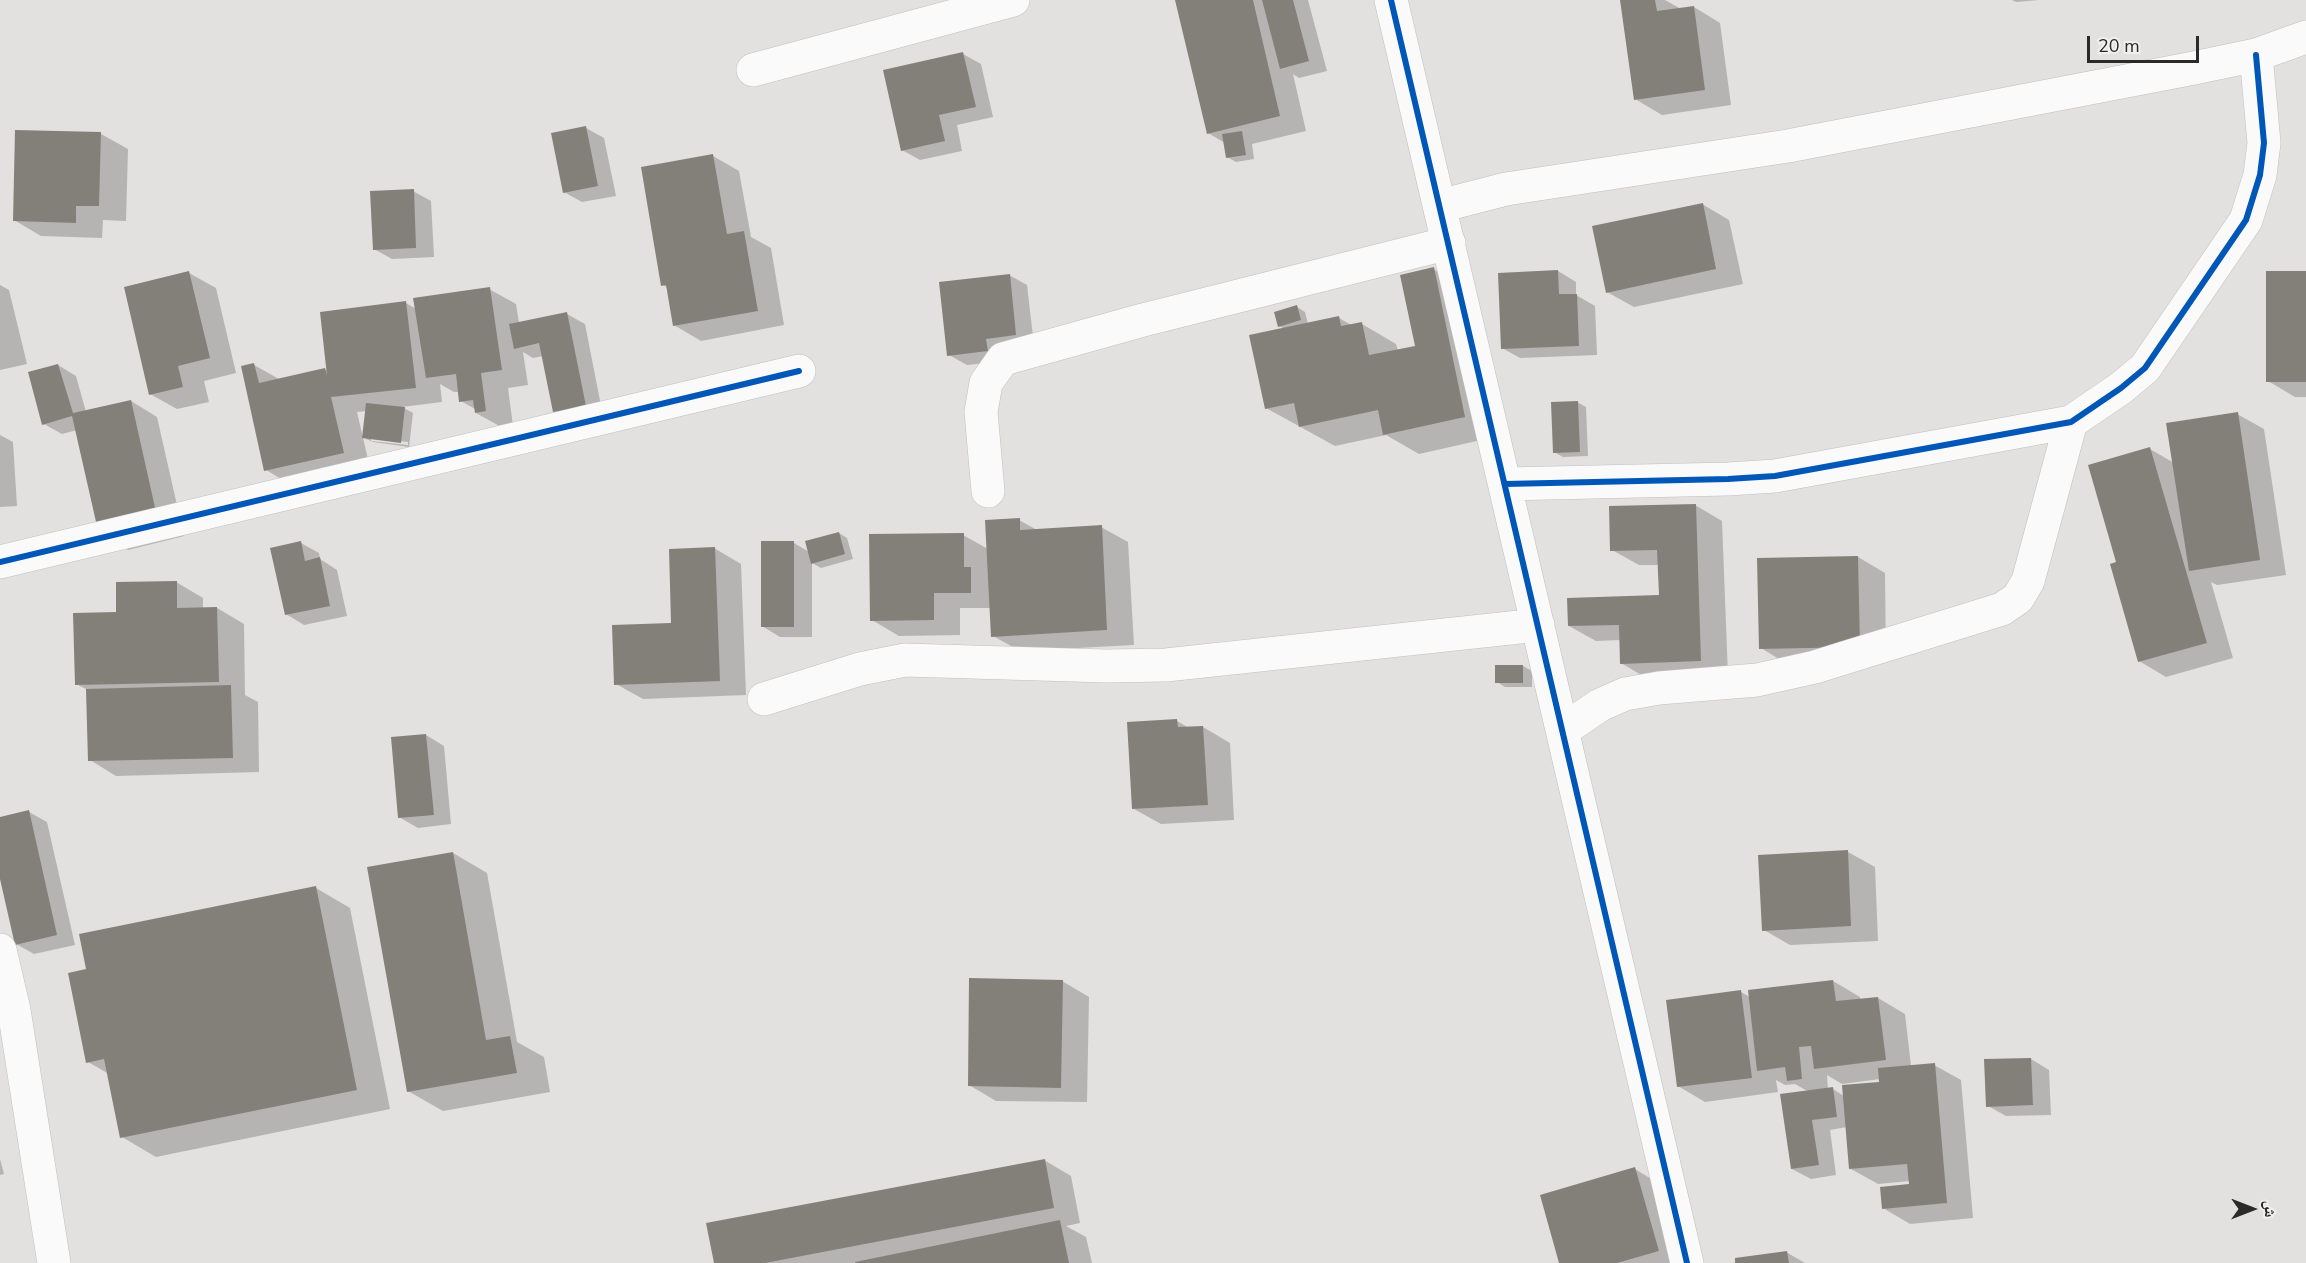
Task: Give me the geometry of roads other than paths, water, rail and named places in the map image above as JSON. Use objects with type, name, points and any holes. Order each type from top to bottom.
[{"type":"street","points":[[753,70],[1013,0]]},
{"type":"street","points":[[1391,0],[1687,1263]]},
{"type":"street","points":[[1440,206],[1506,189],[1788,146],[2256,56],[2306,37]]},
{"type":"street","points":[[1505,484],[1775,476],[2072,422],[2121,388],[2145,368],[2246,220],[2260,175],[2264,143],[2256,56]]},
{"type":"street","points":[[988,490],[981,412],[986,383],[1003,359],[1143,320],[1449,243]]},
{"type":"street","points":[[0,562],[799,371]]},
{"type":"street","points":[[1563,730],[1600,705],[1625,694],[1659,688],[1757,680],[1815,668],[2002,609],[2018,598],[2028,581],[2072,422]]},
{"type":"street","points":[[764,699],[860,669],[905,660],[1106,666],[1166,665],[1538,625]]},
{"type":"street","points":[[0,950],[7,1012],[54,1263]]}]
